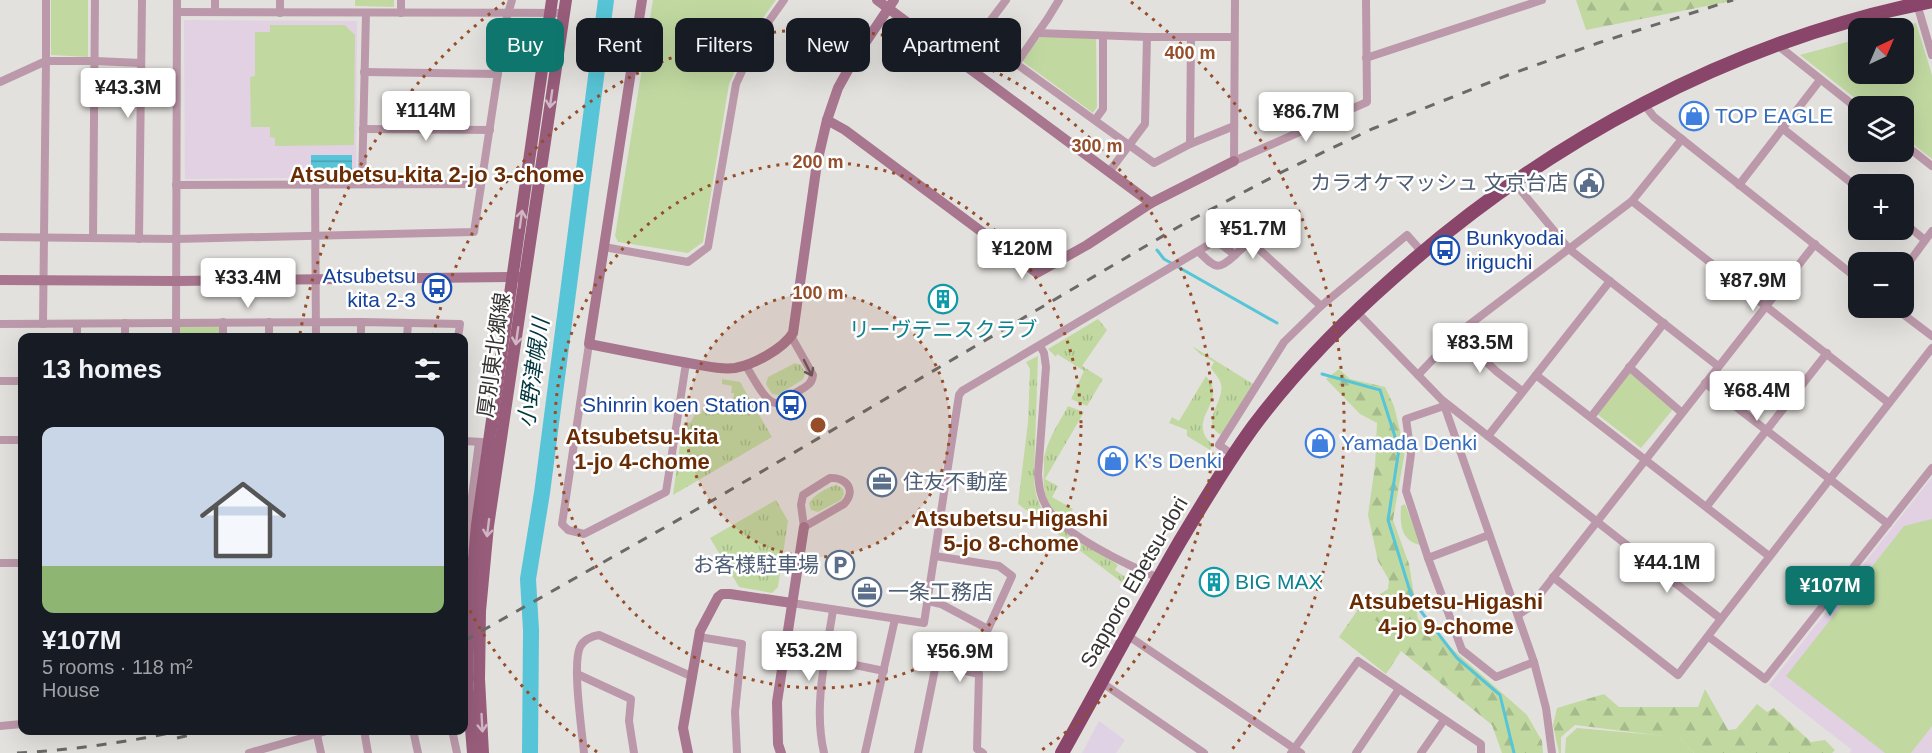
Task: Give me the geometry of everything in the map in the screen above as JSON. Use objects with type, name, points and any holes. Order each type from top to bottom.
[{"type":"highway","name":"Sapporo Ebetsu-dori","points":[[1062,753],[1126,635],[1233,456],[1294,376],[1356,311],[1422,252],[1482,204],[1514,182],[1643,103],[1776,44],[1822,29],[1932,1]]},
{"type":"main road","name":"厚別東北郷線","points":[[483,753],[479,679],[480,611],[488,526],[552,0]]},
{"type":"main road","name":"厚別東北郷線","points":[[468,647],[485,442],[519,278],[566,0]]},
{"type":"main road","name":"厚別東北郷線","points":[[468,692],[473,753]]},
{"type":"street","points":[[43,324],[46,0]]},
{"type":"street","points":[[93,238],[95,0]]},
{"type":"street","points":[[139,239],[142,0]]},
{"type":"street","points":[[176,333],[177,0]]},
{"type":"street","points":[[215,0],[215,12]]},
{"type":"street","points":[[280,0],[280,12]]},
{"type":"street","points":[[400,13],[401,0]]},
{"type":"street","points":[[0,237],[176,240],[474,232],[498,74],[512,0]]},
{"type":"street","points":[[642,0],[562,524],[568,530],[585,534],[666,492],[686,363]]},
{"type":"street","points":[[604,247],[688,261],[708,247],[736,84],[757,38],[784,0]]},
{"type":"street","points":[[877,0],[891,4],[908,18]]},
{"type":"street","points":[[993,18],[1006,0]]},
{"type":"street","points":[[1021,57],[1059,0]]},
{"type":"street","points":[[1234,161],[1235,0]]},
{"type":"street","points":[[827,120],[845,130],[1037,273],[1087,245],[1151,203],[1234,161],[1367,102],[1366,0]]},
{"type":"street","points":[[1366,58],[1542,0]]},
{"type":"street","points":[[589,344],[727,369],[746,366],[781,346],[791,336],[796,320],[819,149],[827,120],[838,88],[891,4]]},
{"type":"street","points":[[1917,4],[1932,54]]},
{"type":"street","points":[[177,12],[564,13]]},
{"type":"street","points":[[362,184],[366,13]]},
{"type":"street","points":[[1038,33],[1234,37]]},
{"type":"street","points":[[1095,120],[1103,109],[1103,36]]},
{"type":"street","points":[[1109,172],[1145,124],[1147,37]]},
{"type":"street","points":[[1190,144],[1191,37]]},
{"type":"street","points":[[1776,44],[1848,101]]},
{"type":"street","points":[[0,82],[46,62],[141,63]]},
{"type":"street","points":[[1021,68],[1154,163],[1190,144],[1234,126]]},
{"type":"street","points":[[364,72],[498,74]]},
{"type":"street","points":[[975,72],[1151,203]]},
{"type":"street","points":[[1739,185],[1820,80]]},
{"type":"street","points":[[1643,103],[1654,117],[1848,271]]},
{"type":"street","points":[[1782,128],[1848,180]]},
{"type":"street","points":[[363,129],[490,130]]},
{"type":"street","points":[[1418,375],[1457,334],[1632,201],[1682,139]]},
{"type":"street","points":[[1914,152],[1932,166]]},
{"type":"street","points":[[1514,182],[1569,249],[1718,366]]},
{"type":"street","points":[[315,184],[316,333]]},
{"type":"street","points":[[176,185],[482,184]]},
{"type":"street","points":[[1632,201],[1889,403]]},
{"type":"street","points":[[1914,231],[1925,240]]},
{"type":"street","points":[[1914,255],[1932,231]]},
{"type":"street","points":[[1233,456],[1219,445],[1284,342],[1321,306],[1407,235],[1422,252]]},
{"type":"street","points":[[1199,252],[1219,267],[1225,265],[1250,241],[1321,306]]},
{"type":"street","points":[[688,753],[683,728],[700,631],[718,597],[722,594],[730,594],[924,623],[959,395],[962,391],[1210,244],[1222,245],[1235,255]]},
{"type":"street","points":[[1518,615],[1530,607],[1815,244]]},
{"type":"street","points":[[0,280],[519,278]]},
{"type":"street","points":[[1488,436],[1610,281]]},
{"type":"street","points":[[1356,311],[1443,403],[1721,620]]},
{"type":"street","points":[[1908,318],[1932,336]]},
{"type":"street","points":[[0,324],[223,322],[460,324],[459,333]]},
{"type":"street","points":[[223,322],[223,333]]},
{"type":"street","points":[[269,322],[269,333]]},
{"type":"street","points":[[361,322],[361,333]]},
{"type":"street","points":[[125,323],[125,333]]},
{"type":"street","points":[[407,333],[408,323]]},
{"type":"street","points":[[1590,417],[1664,323]]},
{"type":"street","points":[[76,324],[77,333]]},
{"type":"street","points":[[1457,334],[1496,371],[1522,391]]},
{"type":"street","points":[[746,366],[765,397],[772,402],[779,402],[808,386],[813,375],[791,336]]},
{"type":"street","points":[[1040,346],[1046,359],[1046,366],[1038,474],[1040,492],[1046,507],[1069,530],[1131,566],[1159,578]]},
{"type":"street","points":[[1553,577],[1678,675],[1932,348]]},
{"type":"street","points":[[1707,507],[1827,354]]},
{"type":"street","points":[[1629,367],[1682,412]]},
{"type":"street","points":[[1536,375],[1769,556]]},
{"type":"street","points":[[0,381],[18,381]]},
{"type":"street","points":[[1705,383],[1888,524]]},
{"type":"street","points":[[1443,403],[1534,662],[1546,708],[1552,753]]},
{"type":"street","points":[[1443,403],[1406,419],[1412,454],[1406,491],[1428,558],[1462,650],[1496,676],[1534,662]]},
{"type":"street","points":[[0,440],[18,440]]},
{"type":"street","points":[[468,441],[485,442],[468,536]]},
{"type":"street","points":[[1708,637],[1764,679],[1932,468]]},
{"type":"street","points":[[781,753],[778,744],[777,702],[804,527],[801,505],[803,495],[830,478],[839,478],[844,481],[850,495],[844,504],[804,527]]},
{"type":"street","points":[[1428,558],[1489,535]]},
{"type":"street","points":[[928,601],[941,604],[988,629],[1012,576],[999,566],[935,556]]},
{"type":"street","points":[[0,563],[18,563]]},
{"type":"street","points":[[824,753],[819,710],[833,610]]},
{"type":"street","points":[[865,753],[896,619]]},
{"type":"street","points":[[584,753],[577,674],[581,645],[599,635],[693,677]]},
{"type":"street","points":[[1126,635],[1296,752],[1358,662],[1481,744],[1481,753]]},
{"type":"street","points":[[699,637],[742,644],[735,712],[737,753]]},
{"type":"street","points":[[826,659],[884,671]]},
{"type":"street","points":[[918,753],[936,664],[979,674],[977,749],[983,753]]},
{"type":"street","points":[[577,674],[631,699],[629,721],[634,753]]},
{"type":"street","points":[[1101,682],[1204,753]]},
{"type":"street","points":[[1356,753],[1399,690]]},
{"type":"street","points":[[1421,753],[1444,720]]},
{"type":"street","points":[[0,726],[18,724]]},
{"type":"street","points":[[249,753],[317,735],[321,753]]},
{"type":"street","points":[[365,735],[369,753]]},
{"type":"street","points":[[414,735],[418,753]]},
{"type":"street","points":[[453,735],[457,753]]},
{"type":"shaded area","points":[[184,20],[357,21],[356,177],[185,179]]},
{"type":"shaded area","points":[[1932,477],[1932,753],[1850,753],[1852,750],[1769,685]]},
{"type":"shaded area","points":[[1099,721],[1125,740],[1116,753],[1082,753]]},
{"type":"green space","points":[[51,0],[88,0],[88,57],[51,55]]},
{"type":"green space","points":[[355,0],[394,0],[394,7],[355,6]]},
{"type":"green space","points":[[653,0],[776,0],[763,18],[675,18],[675,72],[735,72],[729,84],[703,242],[688,253],[618,242],[615,236],[641,72],[663,72],[663,18],[650,18]]},
{"type":"green space","points":[[1576,0],[1737,0],[1586,30]]},
{"type":"green space","points":[[1916,23],[1932,75],[1932,159],[1914,145],[1914,96],[1852,96],[1800,55],[1848,42],[1848,84],[1914,84],[1914,24]]},
{"type":"green space","points":[[270,25],[345,25],[355,35],[354,145],[275,146],[275,138],[270,137],[270,127],[251,127],[250,77],[255,76],[255,32],[270,32]]},
{"type":"green space","points":[[1041,36],[1096,38],[1097,107],[1093,113],[1022,61]]},
{"type":"green space","points":[[1098,319],[1107,330],[1082,366],[1103,379],[1087,406],[1071,399],[1084,371],[1057,354],[1056,357],[1048,349]]},
{"type":"green space","points":[[219,325],[219,333],[180,333],[180,326]]},
{"type":"green space","points":[[1192,346],[1253,384],[1221,435],[1212,424],[1221,391],[1218,377],[1211,368],[1214,362]]},
{"type":"green space","points":[[1038,356],[1034,479],[1040,504],[1055,525],[1118,565],[1115,570],[1131,581],[1135,574],[1140,577],[1132,590],[1018,504],[1028,422],[1030,369],[1026,362]]},
{"type":"green space","points":[[795,363],[801,365],[804,371],[802,380],[778,395],[772,394],[766,384],[768,377]]},
{"type":"green space","points":[[1339,369],[1350,379],[1385,387],[1394,406],[1405,451],[1393,520],[1409,564],[1418,619],[1527,715],[1542,741],[1543,753],[1502,753],[1492,725],[1401,651],[1386,674],[1339,637],[1359,608],[1388,589],[1389,580],[1378,561],[1368,515],[1375,466],[1377,423],[1360,414],[1326,379]]},
{"type":"green space","points":[[1629,371],[1674,408],[1641,448],[1597,414]]},
{"type":"green space","points":[[1206,376],[1212,385],[1213,393],[1203,421],[1206,437],[1213,445],[1210,450],[1187,436],[1187,430],[1169,423],[1172,417],[1179,421]]},
{"type":"green space","points":[[722,379],[740,382],[772,437],[673,495],[683,424],[691,422],[695,414],[701,414],[704,404],[728,408],[730,401],[733,401],[732,386],[722,384]]},
{"type":"green space","points":[[1068,406],[1084,412],[1045,479],[1058,486],[1052,497],[1073,509],[1066,523],[1054,511],[1047,499],[1044,485],[1044,456],[1049,441]]},
{"type":"green space","points":[[837,485],[843,489],[844,494],[841,500],[818,512],[811,510],[809,503],[814,497],[825,489]]},
{"type":"green space","points":[[776,500],[788,521],[778,587],[772,593],[739,587],[710,538]]},
{"type":"green space","points":[[1405,504],[1421,545],[1409,540],[1403,530],[1401,506]]},
{"type":"green space","points":[[1932,519],[1932,726],[1911,753],[1885,753],[1786,676],[1904,526]]},
{"type":"green space","points":[[1361,610],[1403,640],[1386,666],[1343,636]]},
{"type":"green space","points":[[928,634],[959,649],[954,666],[935,660],[938,647],[921,643]]},
{"type":"green space","points":[[1705,689],[1728,730],[1736,729],[1757,704],[1767,712],[1774,708],[1811,742],[1825,740],[1835,750],[1832,753],[1694,753],[1680,738],[1575,725],[1561,737],[1561,753],[1559,753],[1553,725],[1557,708],[1604,694],[1619,707],[1698,707]]},
{"type":"green space","points":[[1577,728],[1679,737],[1694,753],[1565,753],[1566,738]]},
{"type":"water","points":[[311,155],[352,155],[352,173],[311,173]]},
{"type":"waterway","name":"小野津幌川","points":[[530,753],[531,630],[528,579],[542,493],[606,0]]},
{"type":"waterway","points":[[1157,250],[1164,259],[1277,323]]},
{"type":"waterway","points":[[1322,374],[1380,390],[1399,449],[1388,520],[1413,601],[1457,658],[1500,695],[1514,753]]},
{"type":"railway","points":[[468,639],[715,499],[1185,223],[1284,171],[1372,129],[1508,75],[1598,43],[1733,0]]},
{"type":"railway","points":[[17,753],[101,745],[158,735]]},
{"type":"railway","points":[[177,738],[190,735]]},
{"type":"place","name":"TOP EAGLE","points":[[1694,116]]},
{"type":"place","name":"カラオケマッシュ 文京台店","points":[[1589,183]]},
{"type":"place","name":"Bunkyodai iriguchi","points":[[1445,250]]},
{"type":"place","name":"Atsubetsu kita 2-3","points":[[437,288]]},
{"type":"place","name":"リーヴテニスクラブ","points":[[943,299]]},
{"type":"place","name":"Shinrin koen Station","points":[[791,405]]},
{"type":"place","name":"Yamada Denki","points":[[1320,443]]},
{"type":"place","name":"K's Denki","points":[[1113,461]]},
{"type":"place","name":"住友不動産","points":[[882,482]]},
{"type":"place","name":"お客様駐車場","points":[[840,565]]},
{"type":"place","name":"BIG MAX","points":[[1214,582]]},
{"type":"place","name":"一条工務店","points":[[867,592]]},
{"type":"district","name":"Atsubetsu-kita 2-jo 3-chome","points":[[437,174]]},
{"type":"district","name":"Atsubetsu-kita 1-jo 4-chome","points":[[642,449]]},
{"type":"district","name":"Atsubetsu-Higashi 5-jo 8-chome","points":[[1011,530]]},
{"type":"district","name":"Atsubetsu-Higashi 4-jo 9-chome","points":[[1446,614]]}]
